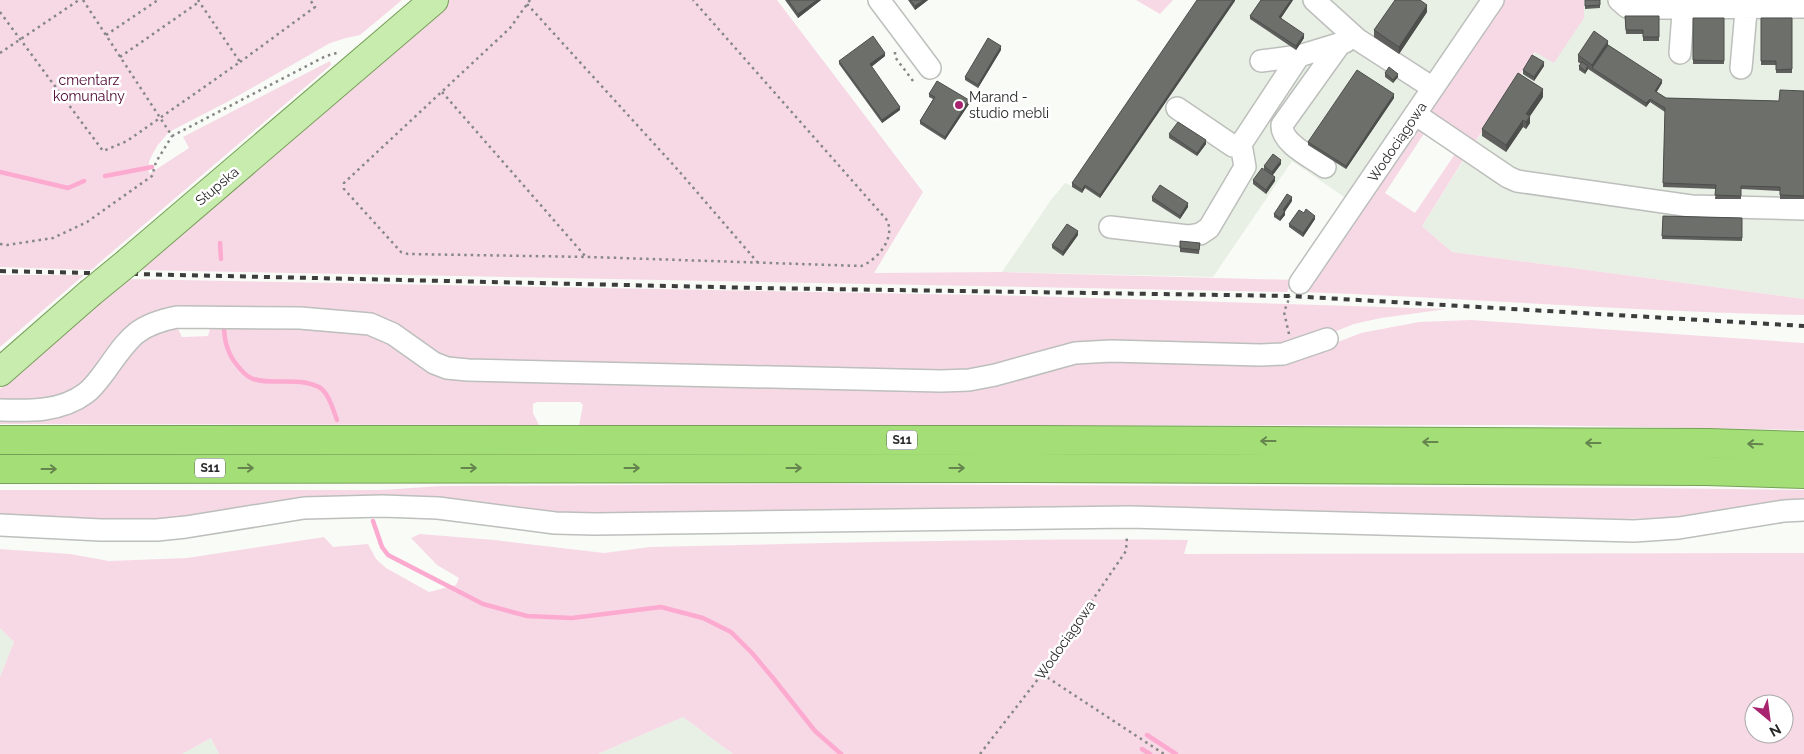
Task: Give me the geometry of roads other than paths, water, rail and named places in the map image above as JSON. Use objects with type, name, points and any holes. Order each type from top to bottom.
[{"type":"highway","name":"S11","points":[[0,440],[1033,440],[1699,443],[1804,446]]},
{"type":"highway","name":"S11","points":[[0,469],[1051,468],[1706,471],[1804,474]]},
{"type":"main road","name":"Słupska","points":[[0,372],[434,0]]},
{"type":"street","points":[[879,0],[930,68]]},
{"type":"street","points":[[1314,0],[1349,41],[1433,88]]},
{"type":"street","name":"Wodociągowa","points":[[1300,283],[1492,0]]},
{"type":"street","points":[[1620,0],[1627,7],[1639,8],[1684,4],[1747,4],[1804,7]]},
{"type":"street","points":[[1680,53],[1684,4]]},
{"type":"street","points":[[1741,68],[1747,4]]},
{"type":"street","points":[[1261,61],[1299,56],[1349,41]]},
{"type":"street","points":[[1325,167],[1290,142],[1282,131],[1282,125],[1349,41]]},
{"type":"street","points":[[1177,108],[1233,146],[1241,144],[1299,56]]},
{"type":"street","points":[[1415,114],[1508,177],[1517,181],[1690,206],[1804,209]]},
{"type":"street","points":[[1110,227],[1188,236],[1200,234],[1209,228],[1245,167],[1241,144]]},
{"type":"street","points":[[0,410],[27,411],[49,409],[68,403],[85,394],[96,383],[128,340],[138,330],[163,319],[177,317],[300,318],[370,324],[394,334],[434,363],[447,368],[468,370],[941,381],[969,380],[995,375],[1075,353],[1111,351],[1283,354],[1294,352],[1327,339]]},
{"type":"street","points":[[0,525],[101,530],[158,530],[304,508],[382,506],[438,508],[556,523],[595,524],[1130,517],[1634,531],[1679,528],[1784,511],[1804,510]]},
{"type":"waterway","points":[[105,176],[152,167]]},
{"type":"waterway","points":[[0,172],[68,188],[84,181]]},
{"type":"waterway","points":[[220,243],[221,259]]},
{"type":"waterway","points":[[224,326],[225,342],[228,351],[245,374],[258,380],[302,382],[319,387],[328,397],[337,420]]},
{"type":"waterway","points":[[373,521],[382,547],[388,555],[483,604],[527,616],[572,618],[661,607],[703,618],[731,632],[752,653],[815,731],[841,754]]},
{"type":"waterway","points":[[1147,735],[1176,754]]},
{"type":"waterway","points":[[1142,749],[1150,754]]},
{"type":"railway","points":[[0,271],[759,288],[1290,296],[1804,326]]},
{"type":"place","name":"Marand - studio mebli","points":[[959,105]]},
{"type":"park label","name":"cmentarz komunalny","points":[[89,88]]}]
